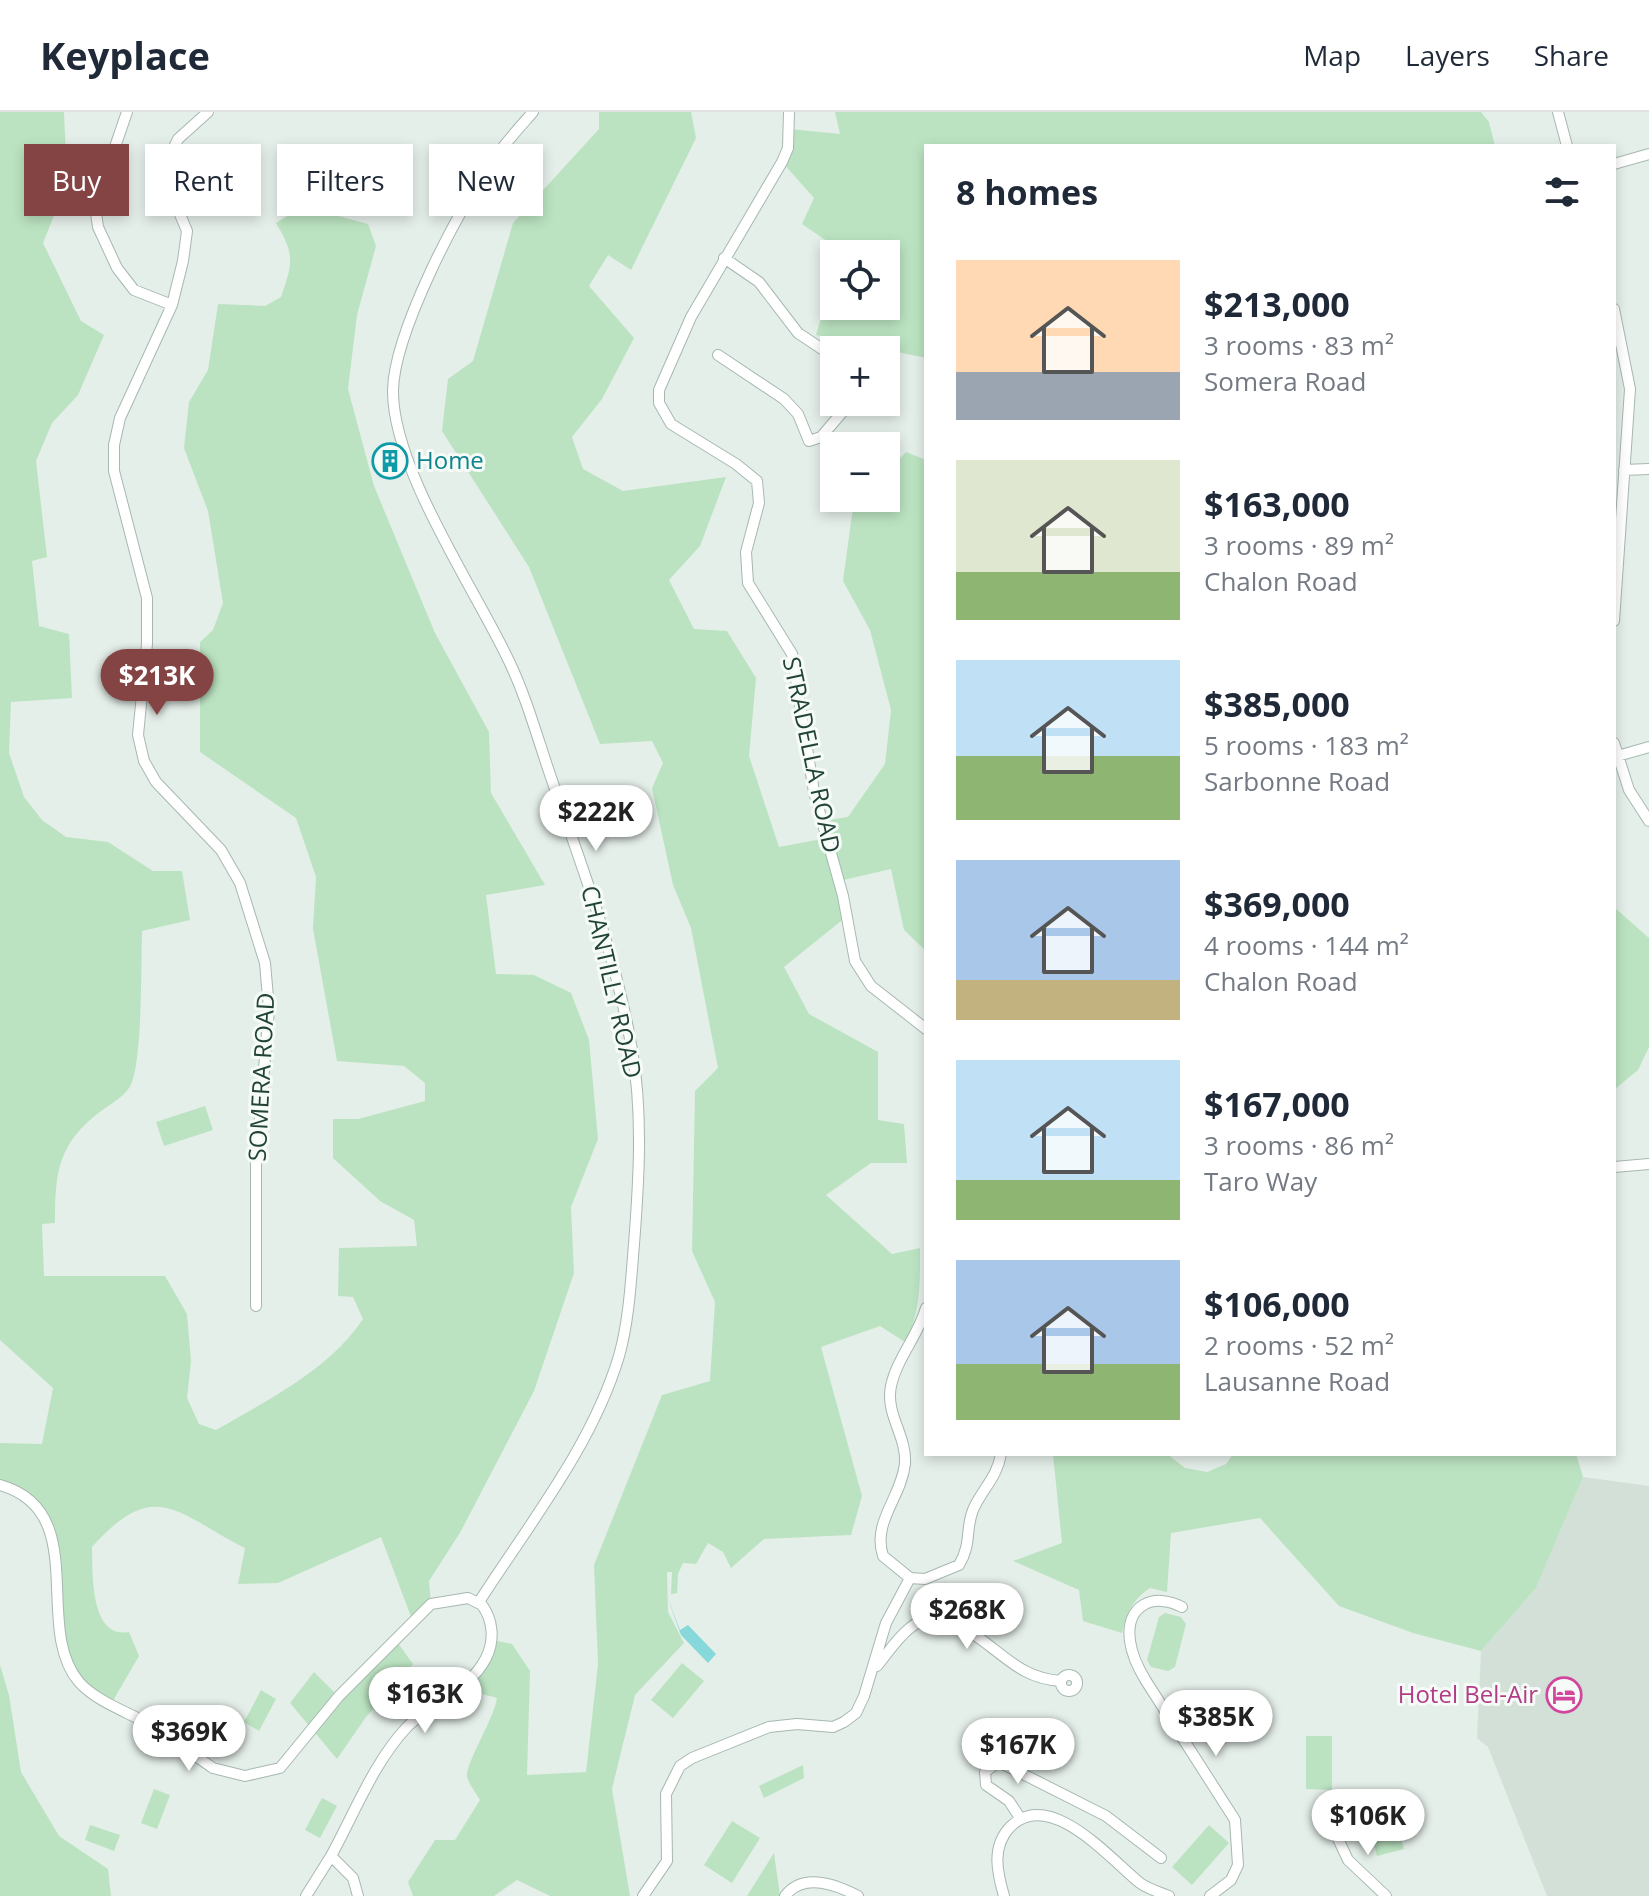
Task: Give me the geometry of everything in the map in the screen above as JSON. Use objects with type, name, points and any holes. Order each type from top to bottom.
[{"type":"street","points":[[127,112],[95,205],[98,227],[117,268],[134,290],[172,305]]},
{"type":"street","name":"SOMERA ROAD","points":[[208,112],[178,139],[165,166],[169,188],[187,231],[172,305],[120,418],[114,445],[114,471],[147,598],[147,644],[138,735],[144,761],[156,782],[221,850],[240,883],[256,925],[268,982],[269,1009],[256,1165],[256,1306]]},
{"type":"street","name":"CHANTILLY ROAD","points":[[479,1602],[571,1460],[604,1395],[619,1354],[631,1281],[637,1209],[639,1115],[632,1049],[592,893],[509,660],[431,513],[407,455],[394,403],[396,361],[407,324],[473,192],[492,162],[533,112]]},
{"type":"street","name":"STRADELLA ROAD","points":[[789,112],[788,148],[782,162],[724,258],[662,378],[659,403],[671,424],[736,464],[757,481],[759,503],[746,552],[748,583],[792,654],[814,792],[843,896],[855,961],[871,986],[924,1027]]},
{"type":"street","points":[[1558,112],[1566,144]]},
{"type":"street","points":[[1616,163],[1649,154]]},
{"type":"street","points":[[724,258],[759,282],[798,333],[820,348]]},
{"type":"street","points":[[1616,319],[1630,389],[1616,591]]},
{"type":"street","points":[[718,355],[784,399],[798,414],[809,441],[821,437],[839,416]]},
{"type":"street","points":[[1624,470],[1649,469]]},
{"type":"street","points":[[1616,757],[1649,747]]},
{"type":"street","points":[[1616,759],[1629,790],[1649,821]]},
{"type":"street","points":[[1616,1167],[1649,1164]]},
{"type":"street","points":[[924,1312],[890,1389],[889,1408],[905,1458],[896,1500],[879,1528],[883,1556],[910,1578],[925,1579],[959,1565],[970,1541],[972,1512],[993,1480],[1000,1456]]},
{"type":"street","points":[[0,1485],[26,1497],[48,1531],[58,1570],[62,1645],[79,1682],[213,1768],[232,1775],[269,1772],[288,1761],[339,1696],[431,1604],[458,1598],[479,1602],[488,1615],[492,1632],[485,1659],[460,1688],[408,1727],[388,1753],[306,1896]]},
{"type":"street","points":[[643,1896],[667,1861],[666,1794],[680,1766],[692,1758],[769,1727],[797,1724],[833,1727],[856,1713],[873,1671],[886,1623],[910,1578]]},
{"type":"street","points":[[1182,1607],[1167,1599],[1147,1601],[1137,1611],[1129,1637],[1134,1660],[1146,1681],[1235,1820],[1238,1865],[1231,1880],[1210,1896]]},
{"type":"street","points":[[873,1671],[911,1626],[927,1620],[945,1620],[963,1627],[1023,1670],[1061,1681]]},
{"type":"street","points":[[1020,1818],[1009,1801],[986,1785],[985,1772],[990,1765],[998,1762],[1106,1816],[1161,1858]]},
{"type":"street","points":[[1004,1896],[996,1860],[1006,1832],[1020,1818],[1044,1815],[1102,1846],[1143,1885],[1169,1896]]},
{"type":"street","points":[[1333,1828],[1348,1860],[1386,1896]]},
{"type":"street","points":[[331,1856],[353,1878],[358,1896]]},
{"type":"street","points":[[785,1896],[793,1886],[809,1882],[829,1883],[858,1896]]},
{"type":"shaded area","name":"Hotel Bel-Air","points":[[1583,1477],[1649,1486],[1649,1896],[1547,1896],[1488,1747],[1477,1738],[1481,1651],[1536,1588]]},
{"type":"green space","points":[[0,112],[64,112],[65,144],[24,144],[24,216],[54,216],[43,243],[81,321],[104,335],[78,395],[52,423],[36,461],[47,557],[32,561],[39,626],[69,634],[72,698],[11,702],[9,753],[24,797],[42,820],[66,837],[108,842],[153,871],[182,871],[190,920],[142,931],[139,1038],[134,1077],[126,1092],[83,1127],[66,1150],[58,1176],[55,1223],[42,1224],[44,1276],[165,1276],[187,1314],[191,1361],[187,1398],[199,1424],[216,1430],[316,1368],[363,1319],[353,1297],[338,1296],[339,1248],[417,1246],[414,1220],[380,1201],[333,1158],[333,1119],[358,1119],[425,1101],[425,1083],[404,1066],[337,1061],[313,929],[316,877],[296,818],[200,752],[200,642],[213,630],[223,603],[208,511],[184,448],[189,402],[208,370],[218,304],[265,306],[281,297],[290,259],[276,223],[287,216],[338,216],[368,224],[376,246],[357,315],[348,389],[374,486],[435,633],[489,732],[491,793],[545,885],[486,895],[496,974],[534,975],[571,993],[589,1040],[598,1139],[571,1207],[574,1273],[534,1391],[461,1531],[429,1581],[431,1604],[413,1622],[381,1537],[278,1583],[238,1584],[245,1548],[184,1514],[151,1507],[133,1512],[114,1525],[92,1547],[94,1586],[100,1615],[106,1625],[116,1631],[129,1632],[139,1656],[111,1704],[97,1696],[66,1658],[54,1549],[34,1504],[0,1485],[0,1443],[42,1444],[53,1388],[0,1340]]},
{"type":"green space","points":[[599,112],[691,112],[696,138],[631,270],[608,255],[589,286],[634,338],[602,399],[572,437],[583,469],[623,491],[726,477],[700,546],[669,580],[694,629],[727,631],[756,678],[749,756],[779,847],[827,838],[822,821],[848,817],[885,764],[891,710],[870,630],[843,581],[852,512],[900,512],[900,458],[906,452],[924,459],[924,949],[904,930],[891,869],[839,881],[846,917],[784,967],[809,1014],[878,1052],[878,1120],[904,1124],[907,1163],[871,1163],[826,1195],[892,1254],[920,1248],[920,1272],[914,1320],[905,1342],[880,1326],[821,1347],[862,1496],[851,1535],[764,1539],[731,1568],[723,1552],[708,1543],[696,1564],[683,1563],[678,1574],[677,1593],[671,1594],[672,1572],[667,1572],[668,1612],[684,1643],[635,1695],[612,1789],[630,1896],[550,1896],[517,1880],[494,1896],[413,1896],[408,1882],[435,1840],[455,1840],[480,1800],[468,1780],[468,1771],[497,1698],[460,1688],[480,1666],[492,1640],[512,1644],[530,1671],[527,1775],[586,1772],[598,1664],[594,1565],[662,1395],[710,1381],[715,1302],[692,1251],[695,1091],[718,1068],[691,928],[673,885],[652,788],[663,763],[652,741],[600,744],[529,567],[442,431],[448,379],[473,361],[513,223],[519,216],[543,216],[543,190],[599,129]]},
{"type":"green space","points":[[835,112],[1481,112],[1489,122],[1494,144],[924,144],[924,358],[900,353],[900,336],[816,335],[820,320],[900,320],[900,240],[825,240],[802,224],[814,198],[782,162],[790,129],[840,134]]},
{"type":"green space","points":[[1616,909],[1649,938],[1649,1047],[1638,1070],[1616,1088]]},
{"type":"green space","points":[[205,1106],[213,1130],[164,1146],[156,1122]]},
{"type":"green space","points":[[1053,1456],[1170,1456],[1185,1468],[1207,1472],[1226,1464],[1232,1456],[1577,1456],[1583,1477],[1536,1588],[1481,1651],[1413,1633],[1339,1606],[1260,1518],[1171,1533],[1167,1592],[1150,1588],[1139,1597],[1131,1608],[1122,1633],[1083,1621],[1079,1590],[1013,1561],[1062,1543]]},
{"type":"green space","points":[[1165,1613],[1181,1617],[1186,1624],[1175,1667],[1168,1671],[1151,1667],[1147,1660],[1159,1617]]},
{"type":"green space","points":[[395,1639],[413,1664],[366,1717],[337,1759],[290,1703],[314,1672],[338,1696]]},
{"type":"green space","points":[[682,1663],[704,1681],[673,1718],[651,1700]]},
{"type":"green space","points":[[0,1665],[9,1695],[21,1772],[59,1836],[108,1869],[111,1896],[0,1896]]},
{"type":"green space","points":[[261,1690],[276,1699],[259,1731],[244,1722]]},
{"type":"green space","points":[[1306,1736],[1332,1736],[1332,1790],[1306,1789]]},
{"type":"green space","points":[[803,1765],[804,1778],[764,1798],[759,1786]]},
{"type":"green space","points":[[154,1789],[170,1795],[157,1829],[141,1823]]},
{"type":"green space","points":[[322,1798],[337,1806],[320,1838],[305,1830]]},
{"type":"green space","points":[[1390,1799],[1404,1849],[1377,1856],[1364,1806]]},
{"type":"green space","points":[[732,1821],[760,1838],[732,1883],[704,1865]]},
{"type":"green space","points":[[90,1825],[120,1835],[114,1851],[85,1840]]},
{"type":"green space","points":[[1209,1825],[1229,1843],[1192,1885],[1172,1867]]},
{"type":"green space","points":[[774,1853],[780,1896],[747,1896]]},
{"type":"water","points":[[667,1596],[680,1630],[688,1625],[716,1654],[708,1663],[681,1635]]},
{"type":"place","name":"Home","points":[[390,461]]},
{"type":"place","name":"Hotel Bel-Air","points":[[1564,1695]]}]
